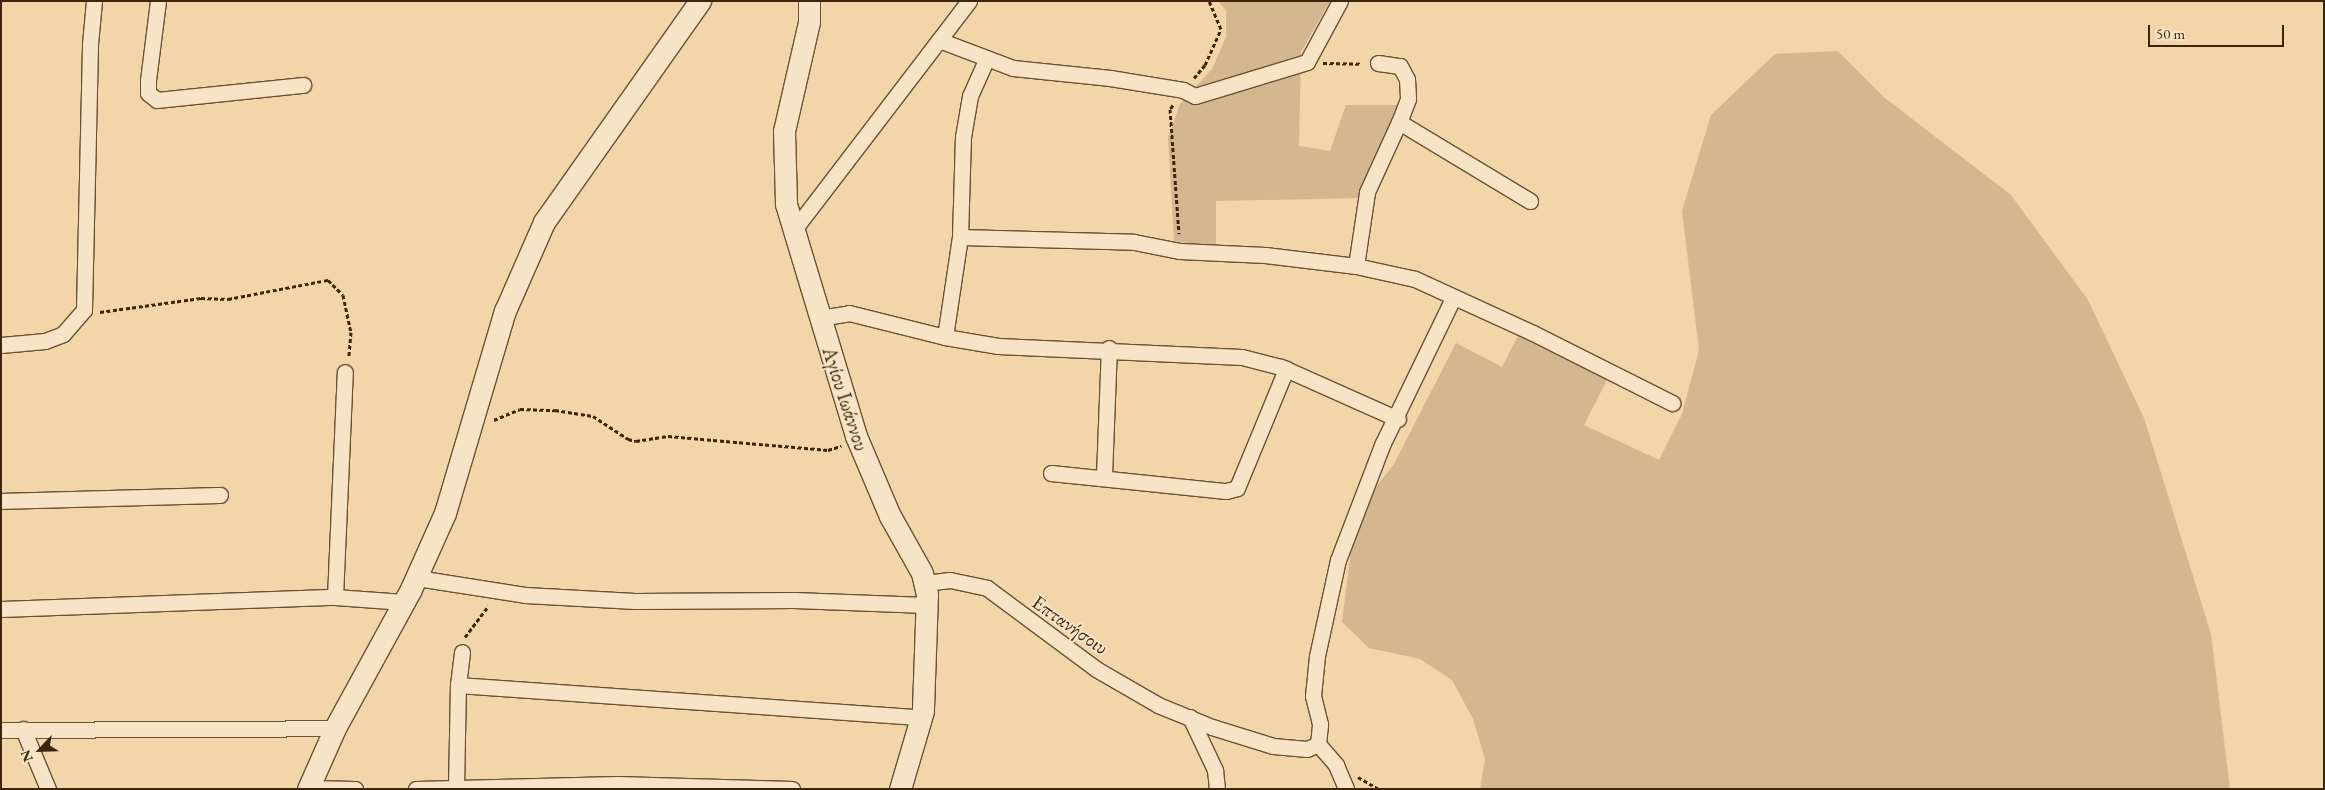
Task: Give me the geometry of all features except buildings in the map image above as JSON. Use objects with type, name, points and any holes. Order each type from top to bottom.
[{"type":"street","points":[[1,345],[45,341],[63,334],[84,310],[90,44],[94,1]]},
{"type":"street","points":[[158,1],[148,80],[148,94],[157,100],[303,85]]},
{"type":"street","points":[[355,789],[309,788],[335,728],[404,602],[445,514],[505,311],[544,222],[700,1]]},
{"type":"street","name":"Αγίου Ιωάννου","points":[[809,1],[809,22],[784,131],[782,167],[793,231],[856,436],[890,516],[925,583],[927,606],[921,717],[900,789]]},
{"type":"street","points":[[793,231],[969,1]]},
{"type":"street","points":[[939,40],[986,60],[1043,72],[1183,90],[1195,96],[1223,90],[1307,62],[1340,1]]},
{"type":"street","points":[[945,337],[960,237],[962,137],[970,96],[986,60]]},
{"type":"street","points":[[1356,266],[1367,192],[1408,99],[1407,79],[1400,66],[1378,63]]},
{"type":"street","points":[[1399,122],[1530,201]]},
{"type":"street","points":[[960,237],[1134,242],[1180,251],[1265,254],[1356,266],[1415,279],[1533,333],[1672,403]]},
{"type":"street","points":[[1346,789],[1336,764],[1318,744],[1320,724],[1314,696],[1327,602],[1351,522],[1383,443],[1398,419],[1453,298]]},
{"type":"street","points":[[819,318],[850,313],[945,337],[998,346],[1109,348],[1242,357],[1286,369],[1398,419]]},
{"type":"street","points":[[1104,476],[1109,348]]},
{"type":"street","points":[[1051,473],[1104,476],[1190,488],[1236,488],[1286,369]]},
{"type":"street","points":[[335,597],[345,372]]},
{"type":"street","points":[[1,501],[220,495]]},
{"type":"street","points":[[416,578],[500,592],[634,602],[794,600],[927,606]]},
{"type":"street","name":"Επτανήσοιυ","points":[[925,583],[950,580],[987,588],[1089,664],[1158,704],[1273,746],[1307,749],[1318,744]]},
{"type":"street","points":[[1,608],[335,597],[404,602]]},
{"type":"street","points":[[456,788],[458,685],[462,652]]},
{"type":"street","points":[[458,685],[921,717]]},
{"type":"street","points":[[1190,717],[1215,770],[1216,789]]},
{"type":"street","points":[[1,730],[335,728]]},
{"type":"street","points":[[23,729],[48,789]]},
{"type":"street","points":[[416,789],[617,787],[792,789]]},
{"type":"path","points":[[1180,251],[1170,109],[1183,90],[1205,66],[1217,43],[1221,29],[1209,1]]},
{"type":"path","points":[[1307,62],[1378,63]]},
{"type":"path","points":[[84,310],[102,312],[201,298],[228,299],[328,280],[343,295],[352,332],[345,372]]},
{"type":"path","points":[[466,438],[498,417],[520,409],[536,409],[593,416],[636,441],[668,436],[717,438],[828,450],[856,436]]},
{"type":"path","points":[[462,652],[466,634],[500,592]]},
{"type":"shaded area","points":[[1218,1],[1330,1],[1301,52],[1299,146],[1330,151],[1346,105],[1402,105],[1362,198],[1216,201],[1216,247],[1174,241],[1168,138],[1180,104],[1212,69],[1226,37],[1226,10]]},
{"type":"shaded area","points":[[1838,51],[1885,98],[2011,195],[2088,300],[2144,418],[2211,634],[2230,789],[1480,789],[1485,759],[1473,719],[1452,680],[1420,659],[1369,648],[1342,622],[1351,550],[1372,492],[1394,464],[1456,343],[1502,367],[1524,324],[1609,376],[1584,425],[1659,460],[1682,414],[1699,350],[1682,211],[1711,115],[1775,54]]}]
